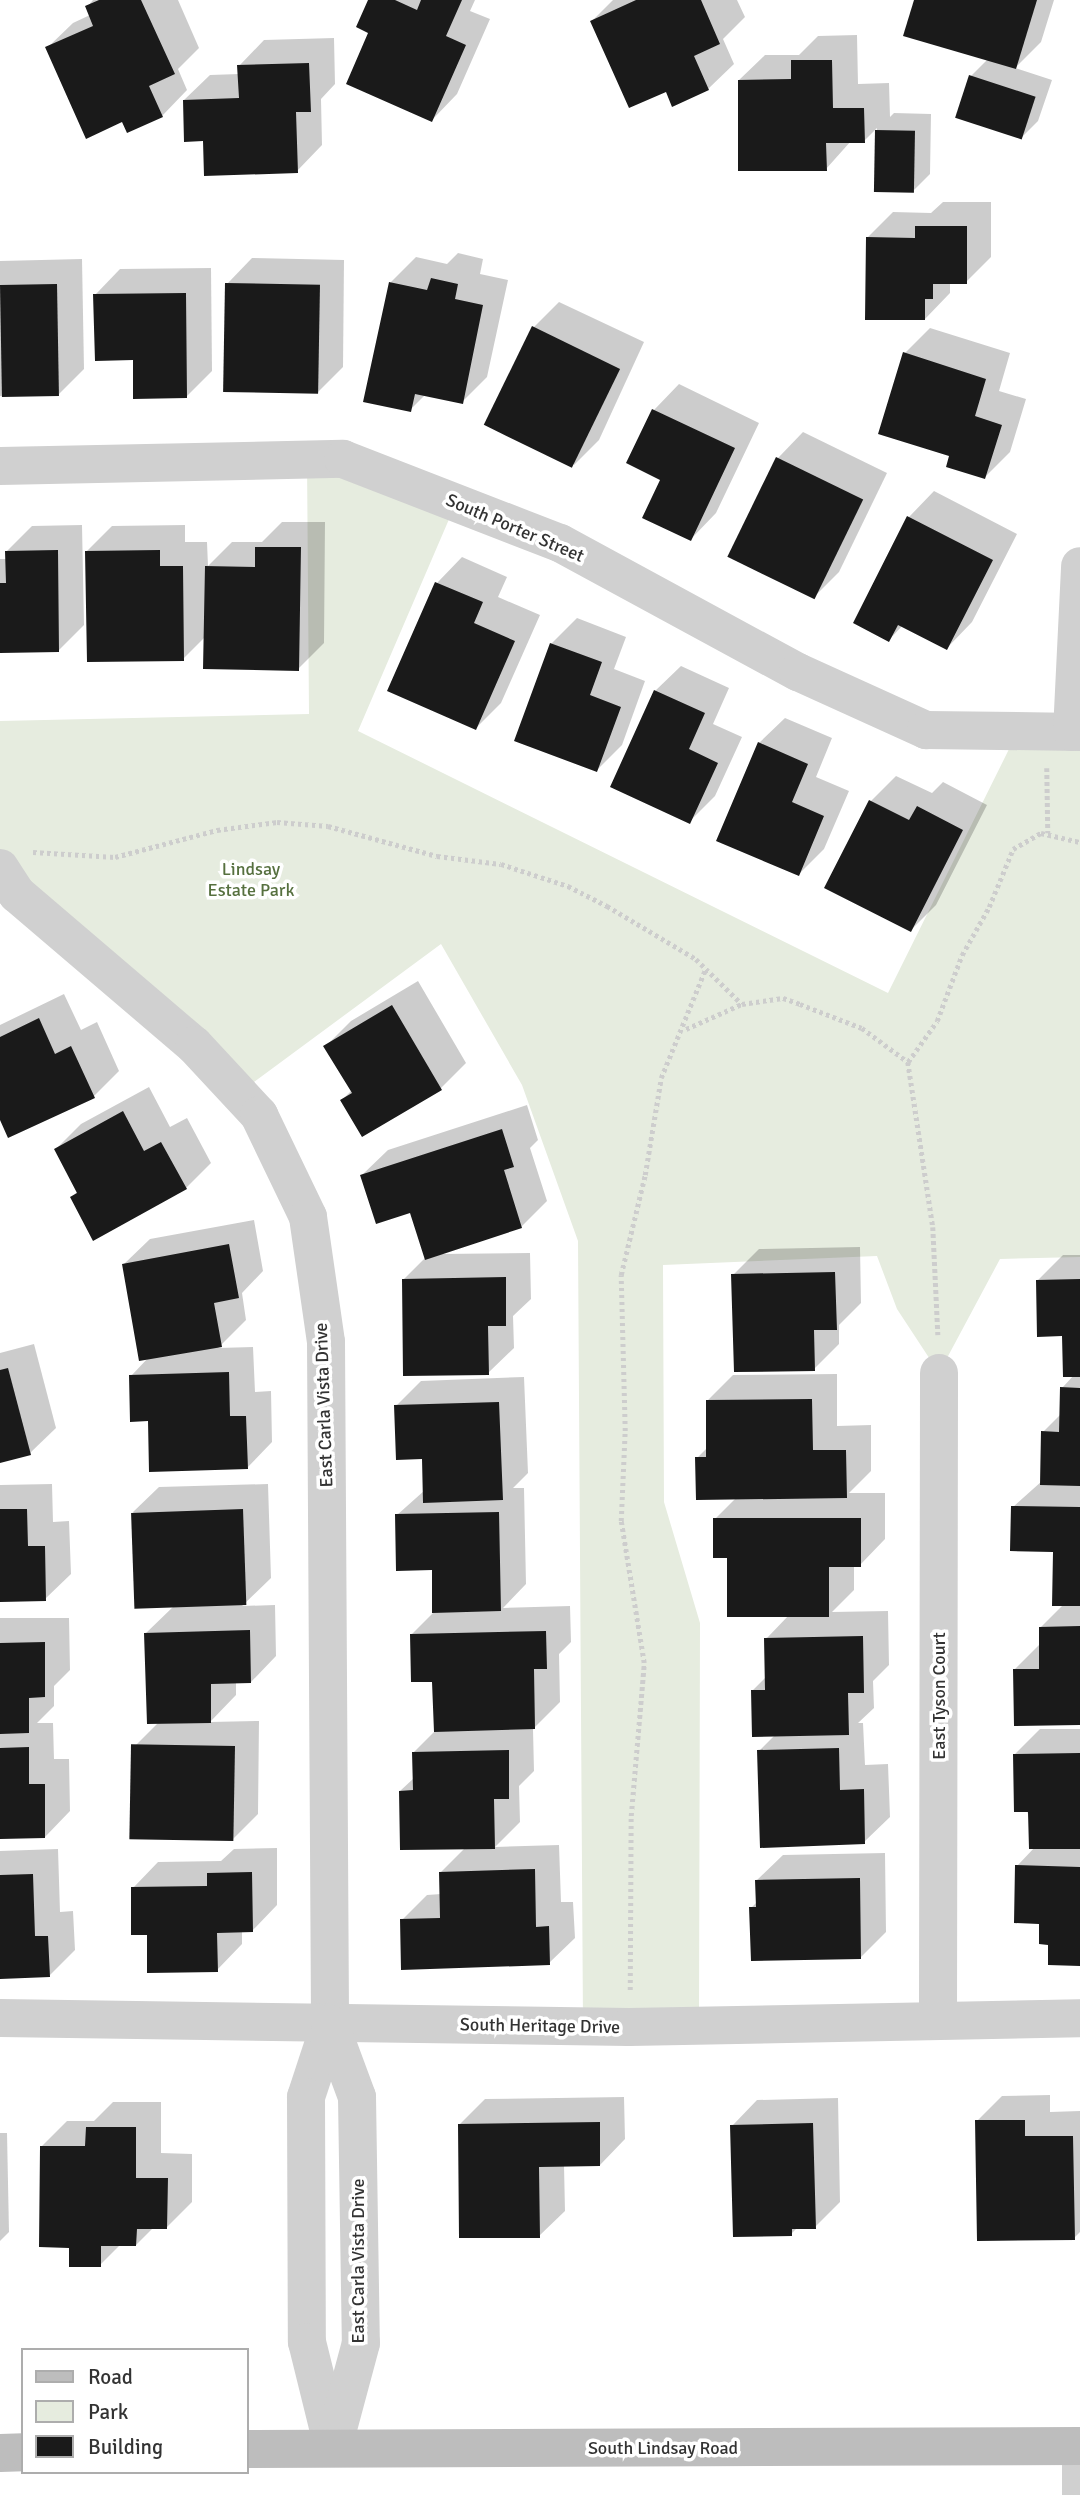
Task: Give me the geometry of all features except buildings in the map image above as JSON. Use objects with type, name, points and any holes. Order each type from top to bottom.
[{"type":"main road","name":"South Lindsay Road","points":[[248,2449],[1076,2446]]},
{"type":"main road","points":[[0,2453],[21,2452]]},
{"type":"street","name":"South Porter Street","points":[[0,466],[343,459],[560,544],[798,672],[926,730],[1066,732]]},
{"type":"street","points":[[1066,732],[1080,566]]},
{"type":"street","name":"East Carla Vista Drive","points":[[12,862],[17,894],[194,1045],[260,1115],[308,1217],[326,1342],[330,2024],[306,2097],[307,2329],[333,2448]]},
{"type":"street","name":"East Tyson Court","points":[[938,2020],[939,1373]]},
{"type":"street","name":"South Heritage Drive","points":[[0,2018],[629,2027],[1080,2018]]},
{"type":"street","name":"East Carla Vista Drive","points":[[330,2024],[357,2097],[361,2343],[333,2448]]},
{"type":"lane","points":[[1071,2495],[1076,2446]]},
{"type":"path","points":[[1048,833],[1066,732]]},
{"type":"path","points":[[12,862],[36,850],[85,858],[116,857],[251,824],[328,826],[437,856],[501,864],[568,886],[706,968],[742,1004]]},
{"type":"path","points":[[939,1373],[933,1227],[908,1062],[937,1021],[962,955],[989,907],[1013,849],[1025,839],[1048,833],[1080,842]]},
{"type":"path","points":[[629,2027],[631,1816],[644,1663],[621,1521],[625,1431],[621,1275],[645,1175],[661,1078],[685,1029],[706,968]]},
{"type":"path","points":[[685,1029],[742,1004],[783,998],[862,1028],[908,1062]]},
{"type":"green space","name":"Lindsay Estate Park","points":[[307,460],[456,503],[358,731],[888,993],[1018,731],[1080,731],[1080,1257],[1000,1259],[939,1373],[897,1309],[877,1256],[663,1265],[664,1502],[700,1623],[699,2026],[583,2026],[578,1241],[522,1085],[441,944],[239,1093],[0,868],[0,721],[309,714]]}]
